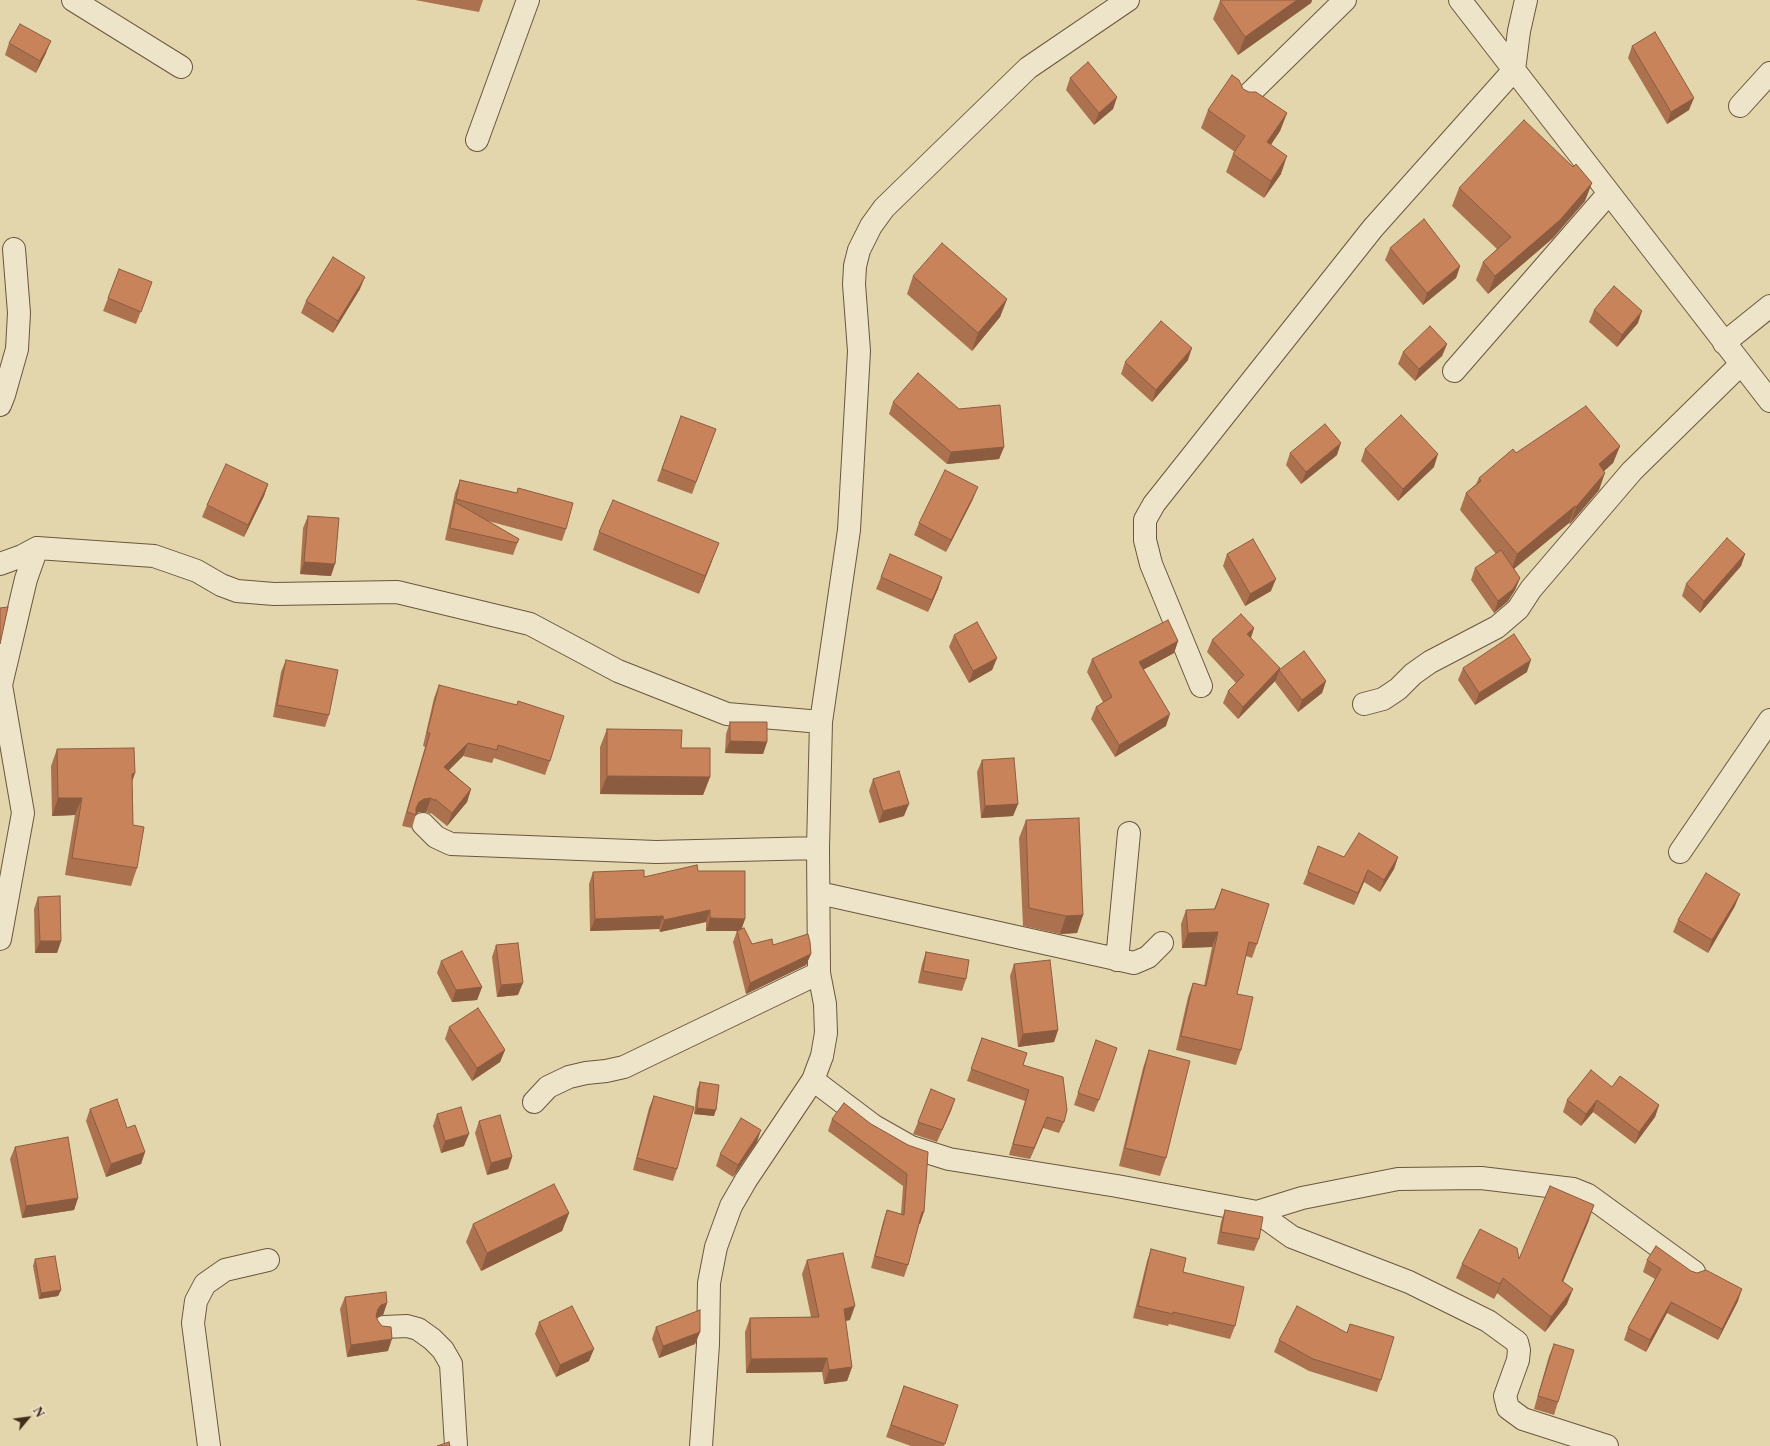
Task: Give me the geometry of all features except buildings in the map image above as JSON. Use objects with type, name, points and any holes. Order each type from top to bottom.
[{"type":"street","points":[[73,0],[181,67]]},
{"type":"street","points":[[477,140],[528,0]]},
{"type":"street","points":[[701,1446],[708,1344],[709,1283],[716,1247],[731,1206],[746,1180],[813,1080],[822,1056],[826,1032],[825,1004],[819,973],[818,848],[821,722],[849,530],[859,351],[854,284],[855,266],[859,250],[871,226],[884,208],[1028,68],[1128,0]]},
{"type":"street","points":[[1245,98],[1346,0]]},
{"type":"street","points":[[1460,0],[1770,401]]},
{"type":"street","points":[[1202,686],[1151,564],[1146,540],[1145,520],[1154,504],[1373,228],[1514,70],[1519,31],[1526,0]]},
{"type":"street","points":[[1740,106],[1770,73]]},
{"type":"street","points":[[1454,371],[1609,193]]},
{"type":"street","points":[[0,405],[17,349],[19,312],[14,249]]},
{"type":"street","points":[[1724,343],[1770,306]]},
{"type":"street","points":[[1364,704],[1383,699],[1398,689],[1413,674],[1424,666],[1497,628],[1518,609],[1531,589],[1632,471],[1741,364]]},
{"type":"street","points":[[0,565],[37,548],[154,556],[197,571],[221,585],[237,591],[249,593],[396,592],[530,624],[618,671],[727,714],[821,722]]},
{"type":"street","points":[[0,939],[23,814],[23,803],[0,685],[26,579],[37,548]]},
{"type":"street","points":[[0,565],[26,579]]},
{"type":"street","points":[[1680,852],[1770,720]]},
{"type":"street","points":[[423,824],[436,837],[451,844],[656,852],[818,848]]},
{"type":"street","points":[[1117,960],[1129,833]]},
{"type":"street","points":[[819,893],[1134,964],[1148,957],[1162,944]]},
{"type":"street","points":[[534,1102],[548,1088],[569,1077],[624,1067],[819,973]]},
{"type":"street","points":[[813,1080],[874,1126],[911,1147],[949,1159],[1117,1186],[1257,1212],[1292,1237],[1409,1282],[1488,1321],[1517,1342],[1519,1350],[1518,1360],[1505,1396],[1508,1408],[1523,1419],[1607,1446]]},
{"type":"street","points":[[1257,1212],[1302,1198],[1398,1179],[1481,1178],[1572,1189],[1588,1195],[1694,1272]]},
{"type":"street","points":[[209,1446],[193,1323],[196,1302],[205,1284],[225,1270],[268,1260]]},
{"type":"street","points":[[384,1327],[407,1326],[418,1329],[432,1339],[443,1350],[451,1364],[456,1446]]}]
